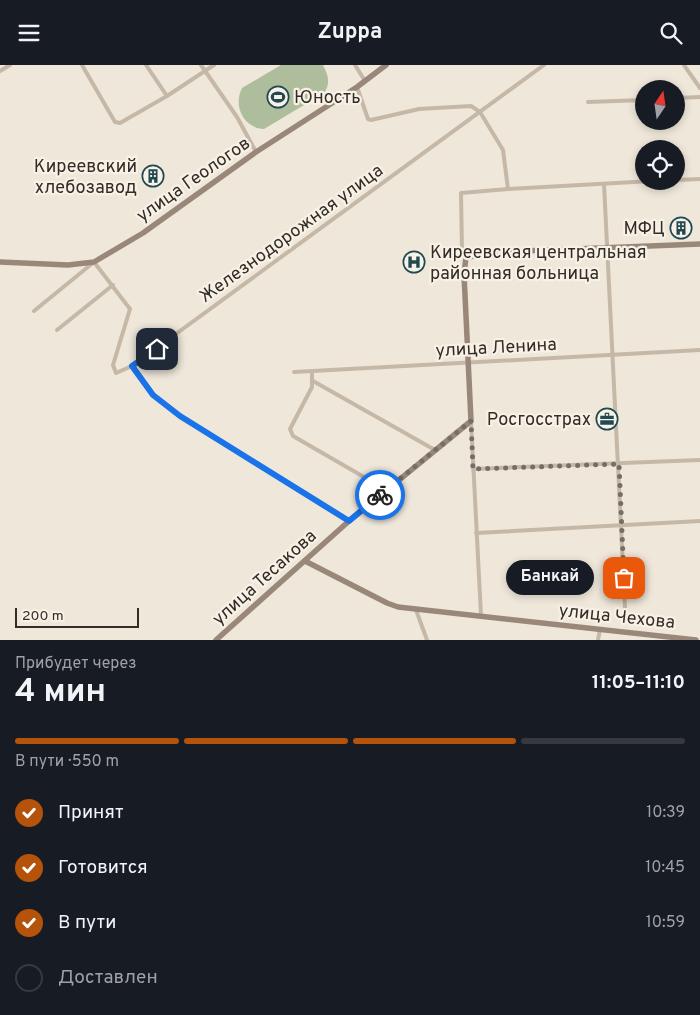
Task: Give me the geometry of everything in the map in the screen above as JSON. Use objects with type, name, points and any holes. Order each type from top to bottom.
[{"type":"main road","name":"улица Геологов","points":[[0,262],[68,265],[94,262],[143,233],[256,152],[357,87],[386,65]]},
{"type":"main road","points":[[471,421],[464,274],[466,257],[523,251],[700,244]]},
{"type":"main road","name":"улица Тесакова","points":[[216,640],[349,521],[471,421]]},
{"type":"main road","name":"улица Чехова","points":[[305,561],[398,607],[696,640]]},
{"type":"street","points":[[0,71],[10,65]]},
{"type":"street","points":[[82,65],[115,122],[120,123],[167,96],[214,65]]},
{"type":"street","points":[[146,65],[167,96]]},
{"type":"street","points":[[201,65],[237,117],[256,152]]},
{"type":"street","points":[[355,65],[365,81]]},
{"type":"street","points":[[358,70],[361,65]]},
{"type":"street","name":"Железнодорожная улица","points":[[113,285],[130,309],[113,365],[116,373],[132,366],[544,65]]},
{"type":"street","points":[[684,65],[700,88]]},
{"type":"street","points":[[357,87],[368,119],[371,121],[419,109],[471,106],[480,112],[503,150],[508,189]]},
{"type":"street","points":[[685,98],[700,97]]},
{"type":"street","points":[[588,102],[635,99]]},
{"type":"street","points":[[685,180],[700,179]]},
{"type":"street","points":[[466,257],[462,251],[461,193],[635,182]]},
{"type":"street","points":[[604,184],[625,608]]},
{"type":"street","points":[[34,311],[94,262],[113,285],[57,331]]},
{"type":"street","name":"улица Ленина","points":[[294,371],[700,350]]},
{"type":"street","points":[[132,366],[153,395],[180,416],[349,521]]},
{"type":"street","points":[[312,371],[312,387],[290,429],[293,436],[364,477],[381,494]]},
{"type":"street","points":[[313,381],[435,451]]},
{"type":"street","points":[[471,421],[481,615]]},
{"type":"street","points":[[473,469],[700,459]]},
{"type":"street","points":[[476,533],[700,521]]},
{"type":"street","points":[[416,610],[426,640]]},
{"type":"street","points":[[598,640],[600,629]]},
{"type":"green space","name":"Юность","points":[[281,65],[323,65],[328,79],[328,86],[324,93],[264,129],[250,125],[239,109],[242,88]]},
{"type":"way so far","points":[[380,495],[471,421],[473,469],[619,464],[624,578]]},
{"type":"place","name":"Юность","points":[[278,97]]},
{"type":"place","name":"Киреевский хлебозавод","points":[[153,176]]},
{"type":"place","name":"МФЦ","points":[[681,228]]},
{"type":"place","name":"Киреевская центральная районная больница","points":[[414,262]]},
{"type":"place","name":"Росгосстрах","points":[[607,419]]},
{"type":"place","name":"Банкай","points":[[624,578]]},
{"type":"route","points":[[157,349],[132,366],[153,395],[180,416],[349,521],[380,495]]}]
